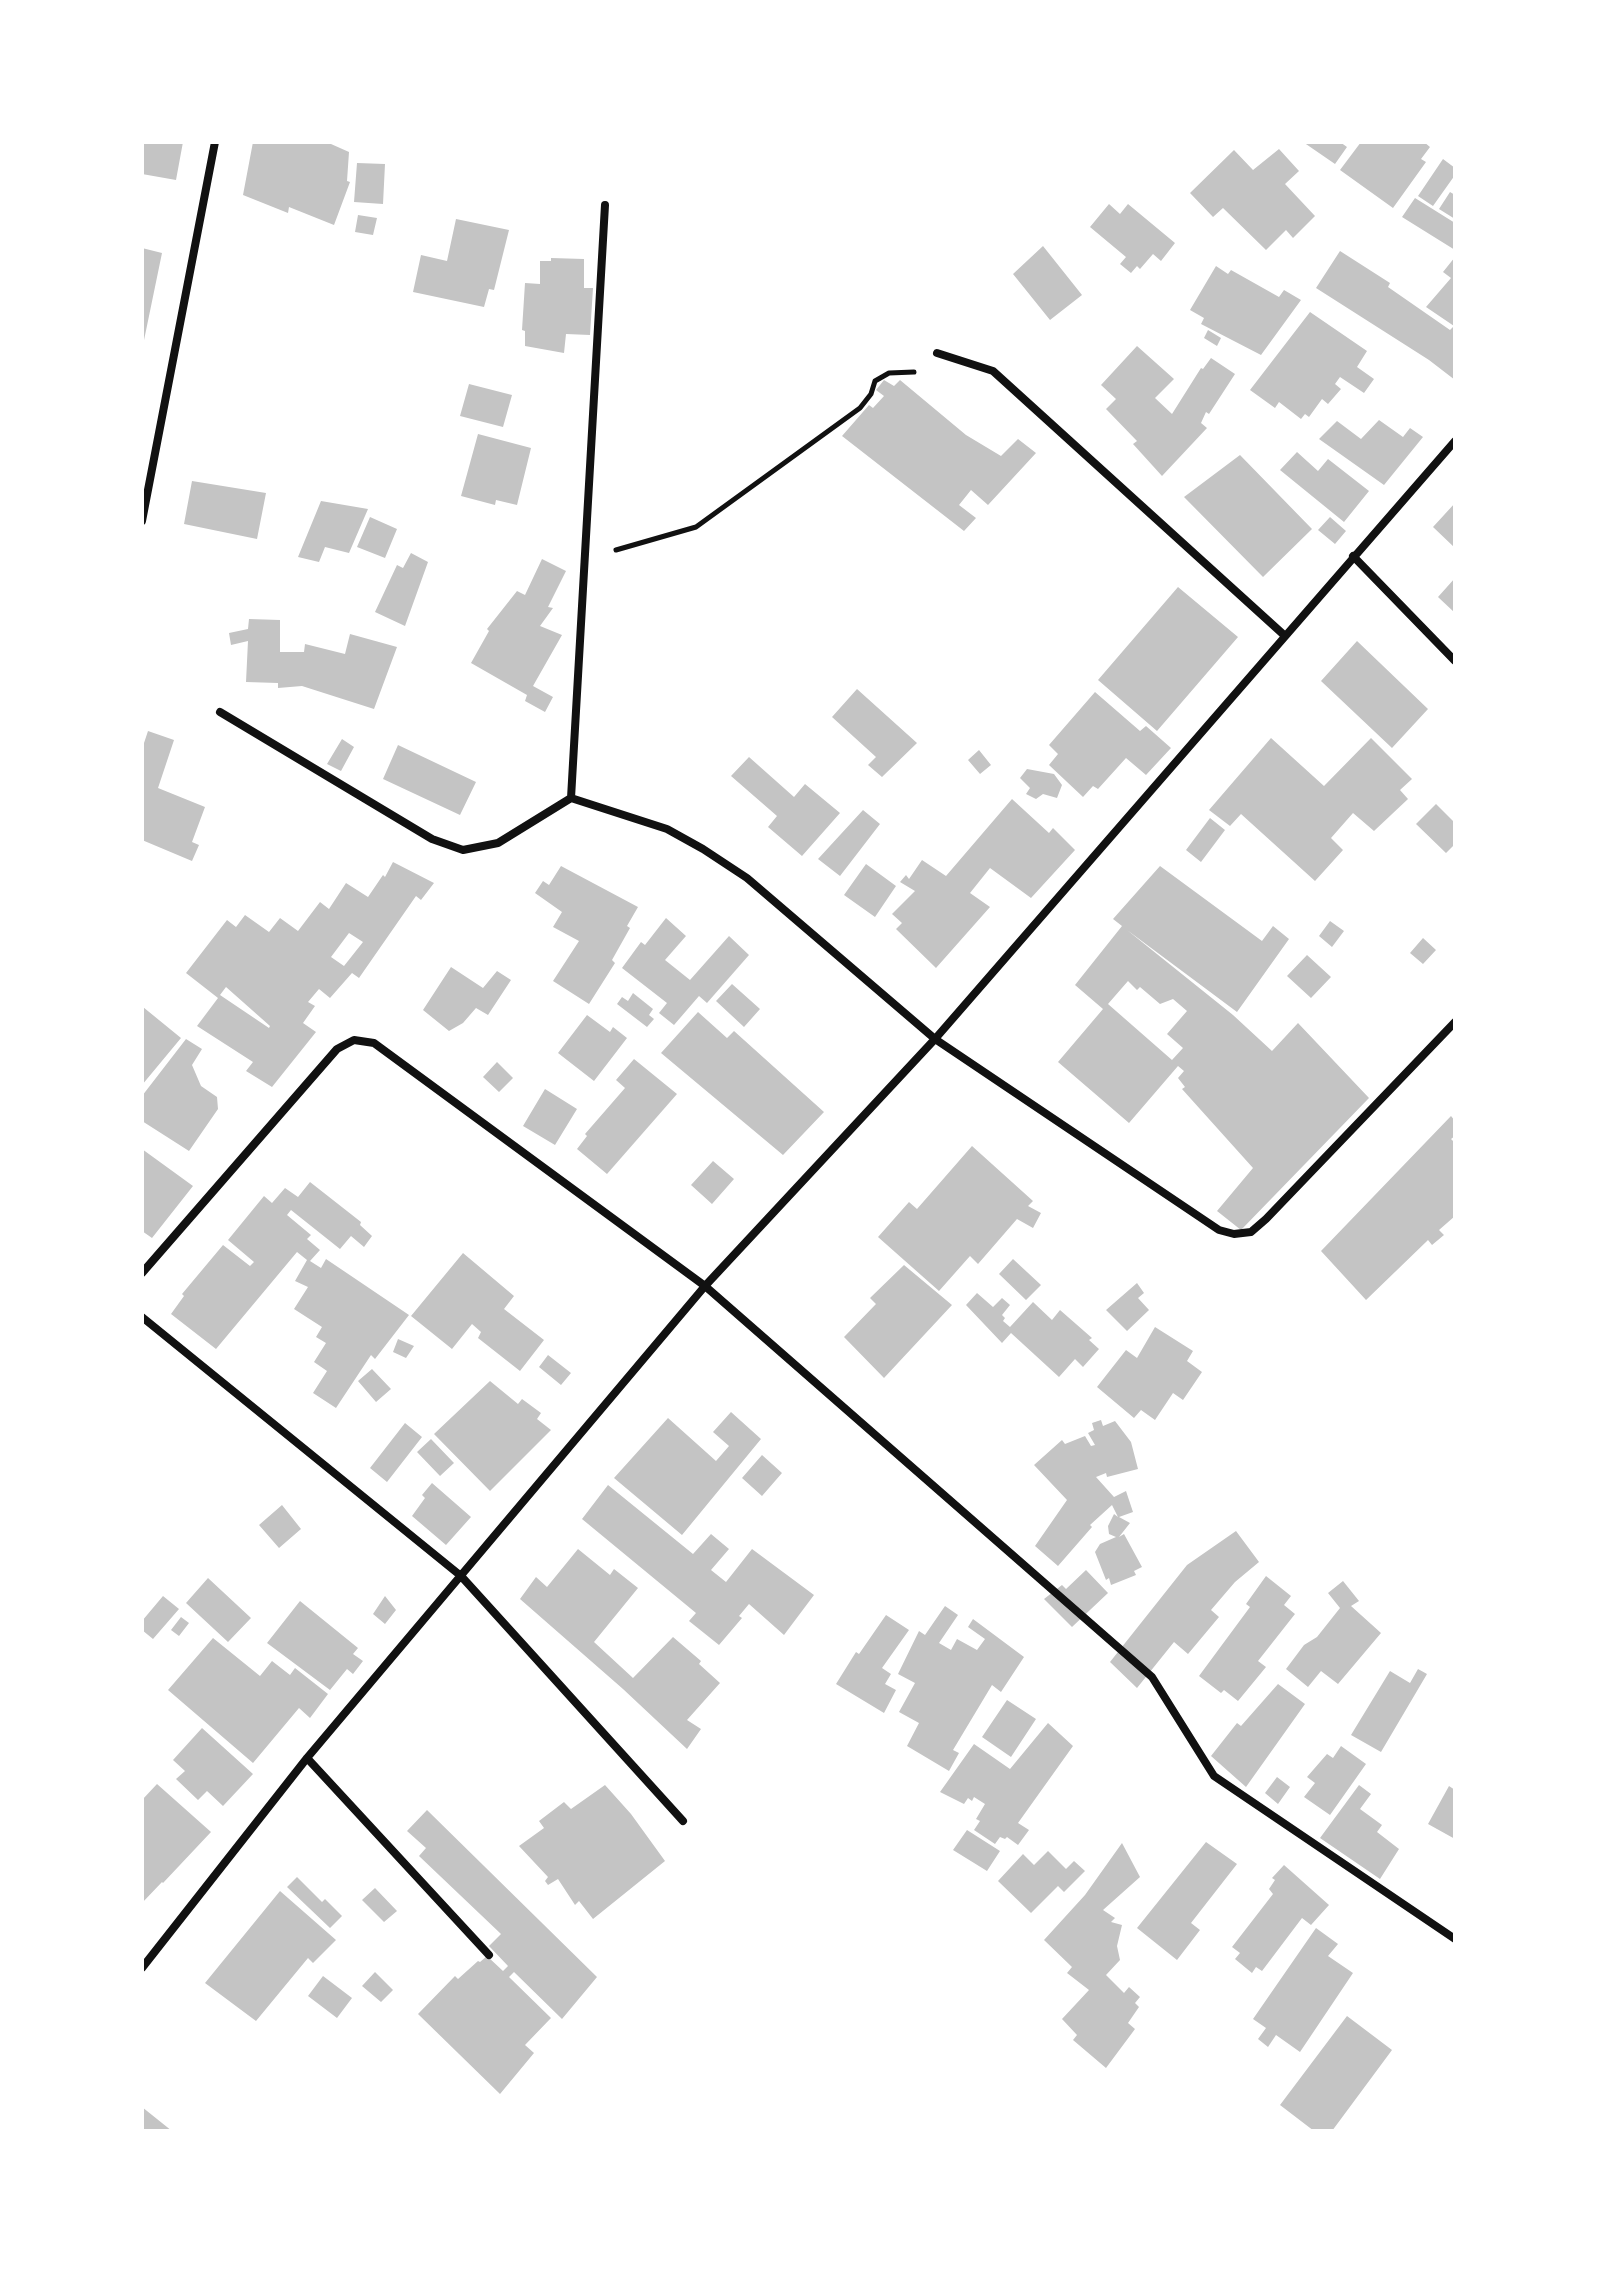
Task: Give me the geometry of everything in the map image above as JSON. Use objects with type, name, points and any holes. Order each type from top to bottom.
[{"type":"street","points":[[142,521],[215,142]]},
{"type":"street","points":[[571,798],[605,205]]},
{"type":"street","points":[[937,353],[993,371],[1284,635]]},
{"type":"street","points":[[142,1968],[307,1758],[705,1286],[935,1039],[1455,441]]},
{"type":"street","points":[[1353,556],[1455,661]]},
{"type":"street","points":[[220,712],[432,839],[463,850],[498,843],[571,798],[667,829],[747,878],[935,1039],[1204,1221],[1234,1234],[1251,1232],[1266,1219],[1455,1022]]},
{"type":"street","points":[[142,1273],[337,1049],[354,1040],[374,1043],[705,1286],[1152,1677],[1214,1776],[1455,1939]]},
{"type":"street","points":[[142,1317],[461,1576],[683,1821]]},
{"type":"street","points":[[307,1758],[489,1955]]},
{"type":"path","points":[[584,559],[696,527],[860,408],[871,394],[875,381],[889,373],[921,372],[937,353]]},
{"type":"building","points":[[142,142],[183,142],[176,180],[142,174]]},
{"type":"building","points":[[253,142],[332,142],[349,152],[347,181],[350,182],[334,225],[289,207],[288,213],[243,195]]},
{"type":"building","points":[[1303,142],[1340,142],[1347,147],[1335,164]]},
{"type":"building","points":[[1361,142],[1424,142],[1430,147],[1421,159],[1426,162],[1393,208],[1340,170]]},
{"type":"building","points":[[1279,149],[1299,171],[1285,184],[1315,216],[1293,238],[1286,230],[1266,250],[1223,208],[1213,217],[1190,193],[1234,150],[1253,170]]},
{"type":"building","points":[[1443,159],[1455,168],[1455,175],[1433,206],[1418,196]]},
{"type":"building","points":[[357,163],[385,164],[383,204],[354,202]]},
{"type":"building","points":[[1450,192],[1455,195],[1455,219],[1439,209]]},
{"type":"building","points":[[1415,198],[1455,223],[1455,250],[1402,217]]},
{"type":"building","points":[[1109,204],[1120,214],[1128,204],[1175,243],[1161,261],[1153,254],[1140,269],[1137,266],[1131,273],[1120,264],[1126,257],[1090,227]]},
{"type":"building","points":[[358,215],[377,218],[373,235],[355,232]]},
{"type":"building","points":[[456,219],[509,230],[494,290],[489,289],[484,307],[413,292],[421,255],[447,261]]},
{"type":"building","points":[[1043,246],[1082,295],[1050,320],[1013,274]]},
{"type":"building","points":[[142,248],[162,253],[143,345],[142,345]]},
{"type":"building","points":[[1340,251],[1390,283],[1388,287],[1450,330],[1454,326],[1426,307],[1451,278],[1443,272],[1455,257],[1455,380],[1316,288]]},
{"type":"building","points":[[551,258],[584,259],[584,288],[593,288],[590,335],[566,334],[564,353],[525,346],[525,331],[522,330],[525,283],[540,284],[540,261],[551,261]]},
{"type":"building","points":[[1216,266],[1228,274],[1231,270],[1279,297],[1284,290],[1301,300],[1261,355],[1201,324],[1204,318],[1190,310]]},
{"type":"building","points":[[1310,312],[1367,351],[1357,367],[1374,379],[1364,393],[1340,377],[1335,384],[1341,389],[1328,404],[1322,399],[1309,417],[1305,414],[1301,419],[1279,402],[1275,408],[1250,390]]},
{"type":"building","points":[[1208,330],[1221,338],[1217,346],[1204,338]]},
{"type":"building","points":[[1137,346],[1174,379],[1155,398],[1172,414],[1201,368],[1211,358],[1235,374],[1209,414],[1206,412],[1201,423],[1207,428],[1162,476],[1133,444],[1137,441],[1106,409],[1116,399],[1101,385]]},
{"type":"building","points":[[884,380],[894,386],[900,380],[966,435],[1001,456],[1018,439],[1036,453],[988,505],[971,490],[959,505],[976,518],[964,531],[842,436],[869,405],[873,408],[884,396],[876,390]]},
{"type":"building","points":[[469,384],[512,395],[503,427],[460,416]]},
{"type":"building","points":[[1379,420],[1403,437],[1410,428],[1423,437],[1384,485],[1319,439],[1337,421],[1361,439]]},
{"type":"building","points":[[478,434],[531,448],[517,505],[496,500],[495,505],[461,496]]},
{"type":"building","points":[[1297,452],[1318,471],[1328,459],[1369,491],[1344,522],[1280,470]]},
{"type":"building","points":[[1240,455],[1312,529],[1263,577],[1184,497]]},
{"type":"building","points":[[192,481],[266,493],[257,539],[184,524]]},
{"type":"building","points":[[321,501],[368,509],[349,553],[325,547],[319,562],[298,557]]},
{"type":"building","points":[[1455,503],[1455,548],[1433,527]]},
{"type":"building","points":[[370,517],[397,529],[385,558],[357,547]]},
{"type":"building","points":[[1330,517],[1346,531],[1335,544],[1318,530]]},
{"type":"building","points":[[411,553],[428,562],[405,626],[375,612],[397,565],[403,568]]},
{"type":"building","points":[[542,559],[566,571],[548,607],[553,608],[540,626],[562,635],[533,686],[553,697],[545,712],[525,701],[527,695],[471,663],[489,631],[487,629],[517,591],[525,595]]},
{"type":"building","points":[[1455,578],[1455,613],[1438,597]]},
{"type":"building","points":[[1178,587],[1238,637],[1157,731],[1098,680]]},
{"type":"building","points":[[249,619],[280,620],[280,652],[304,652],[305,644],[345,654],[350,634],[397,647],[374,709],[302,686],[278,688],[278,683],[246,682],[248,641],[231,645],[229,633],[248,629]]},
{"type":"building","points":[[1357,641],[1428,709],[1392,748],[1321,681]]},
{"type":"building","points":[[857,689],[917,743],[882,777],[868,765],[876,757],[832,717]]},
{"type":"building","points":[[1095,692],[1140,731],[1146,726],[1171,748],[1146,775],[1126,758],[1098,789],[1093,786],[1083,797],[1049,765],[1058,754],[1049,745]]},
{"type":"building","points":[[148,731],[174,740],[158,788],[205,807],[192,842],[199,845],[192,861],[142,840],[142,749]]},
{"type":"building","points":[[1271,738],[1324,786],[1371,738],[1412,779],[1400,790],[1408,799],[1374,831],[1353,813],[1331,838],[1343,850],[1315,881],[1241,814],[1230,826],[1209,810]]},
{"type":"building","points":[[342,739],[354,747],[341,771],[327,764]]},
{"type":"building","points":[[398,745],[476,782],[460,815],[383,779]]},
{"type":"building","points":[[979,750],[991,765],[980,774],[968,760]]},
{"type":"building","points":[[749,757],[794,797],[805,784],[840,813],[802,856],[768,827],[777,816],[731,776]]},
{"type":"building","points":[[1027,769],[1054,774],[1062,785],[1057,798],[1043,794],[1036,799],[1026,794],[1030,788],[1020,778]]},
{"type":"building","points":[[1012,799],[1049,833],[1053,828],[1075,850],[1031,898],[990,868],[970,893],[990,907],[936,968],[896,929],[902,923],[892,914],[915,891],[900,882],[906,875],[909,879],[922,860],[946,876]]},
{"type":"building","points":[[1436,804],[1455,823],[1455,844],[1446,853],[1416,824]]},
{"type":"building","points":[[863,810],[880,824],[840,876],[818,859]]},
{"type":"building","points":[[1210,818],[1225,830],[1201,862],[1186,850]]},
{"type":"building","points":[[393,862],[434,883],[421,900],[416,896],[359,978],[352,973],[330,998],[319,989],[308,1002],[315,1006],[303,1023],[316,1032],[272,1087],[246,1071],[253,1062],[197,1026],[218,998],[186,973],[227,920],[236,927],[245,915],[269,932],[280,918],[298,931],[320,902],[329,909],[346,883],[368,897],[383,875],[385,877]],"holes":[[[349,933],[363,942],[344,966],[331,957]],[[226,987],[270,1026],[269,1028],[220,995]]]},
{"type":"building","points":[[866,864],[896,886],[875,917],[844,895]]},
{"type":"building","points":[[561,866],[638,907],[612,960],[615,963],[589,1004],[553,981],[579,941],[553,927],[562,912],[535,893],[543,881],[549,885]]},
{"type":"building","points":[[1160,866],[1262,941],[1273,926],[1289,939],[1237,1012],[1127,930],[1233,1015],[1272,1051],[1298,1023],[1369,1098],[1241,1230],[1217,1211],[1253,1168],[1182,1089],[1185,1087],[1178,1078],[1184,1071],[1178,1066],[1129,1123],[1058,1062],[1103,1009],[1075,985],[1122,926],[1113,919]],"holes":[[[1128,981],[1137,990],[1140,987],[1160,1004],[1173,999],[1187,1011],[1167,1034],[1183,1048],[1172,1060],[1108,1004]]]},
{"type":"building","points":[[666,918],[686,936],[665,960],[690,980],[729,936],[749,955],[707,1003],[699,996],[674,1025],[659,1013],[667,1003],[622,968],[641,942],[645,945]]},
{"type":"building","points":[[1330,921],[1344,931],[1332,947],[1319,936]]},
{"type":"building","points":[[1423,938],[1436,950],[1423,964],[1410,953]]},
{"type":"building","points":[[1307,955],[1331,977],[1311,998],[1287,976]]},
{"type":"building","points":[[451,967],[483,988],[497,971],[511,980],[488,1015],[476,1008],[463,1023],[449,1031],[423,1010]]},
{"type":"building","points":[[732,984],[760,1009],[744,1027],[716,1001]]},
{"type":"building","points":[[633,993],[653,1009],[649,1015],[654,1019],[647,1027],[617,1004],[622,997],[628,1001]]},
{"type":"building","points":[[142,1008],[181,1038],[142,1085]]},
{"type":"building","points":[[698,1012],[727,1038],[734,1031],[824,1112],[783,1155],[661,1053]]},
{"type":"building","points":[[587,1015],[610,1032],[613,1027],[627,1038],[594,1081],[558,1053]]},
{"type":"building","points":[[186,1039],[202,1049],[192,1065],[201,1086],[217,1097],[218,1109],[189,1151],[142,1121],[142,1096]]},
{"type":"building","points":[[634,1059],[677,1094],[607,1174],[577,1149],[587,1136],[585,1134],[625,1088],[616,1080]]},
{"type":"building","points":[[497,1062],[513,1078],[499,1092],[483,1077]]},
{"type":"building","points":[[545,1089],[577,1109],[555,1145],[523,1126]]},
{"type":"building","points":[[1451,1116],[1455,1121],[1455,1136],[1451,1139],[1455,1143],[1455,1216],[1439,1230],[1444,1235],[1432,1245],[1428,1240],[1366,1300],[1321,1251]]},
{"type":"building","points":[[972,1146],[1033,1201],[1028,1206],[1041,1213],[1033,1228],[1017,1219],[978,1264],[970,1256],[939,1291],[878,1237],[909,1202],[917,1209]]},
{"type":"building","points":[[142,1149],[193,1186],[152,1238],[142,1231]]},
{"type":"building","points":[[713,1161],[734,1179],[712,1204],[691,1185]]},
{"type":"building","points":[[310,1182],[361,1222],[360,1225],[372,1236],[364,1247],[351,1236],[340,1249],[291,1210],[287,1215],[311,1235],[307,1239],[320,1250],[310,1261],[321,1268],[326,1259],[409,1315],[375,1359],[371,1355],[336,1408],[313,1393],[327,1371],[314,1362],[326,1343],[316,1337],[322,1327],[294,1309],[308,1287],[295,1281],[307,1260],[297,1252],[216,1349],[171,1314],[184,1296],[182,1294],[223,1245],[250,1266],[254,1262],[228,1240],[264,1196],[272,1203],[285,1188],[298,1197]]},
{"type":"building","points":[[463,1253],[514,1296],[504,1309],[544,1340],[520,1371],[478,1338],[481,1332],[472,1324],[452,1349],[411,1316]]},
{"type":"building","points":[[1013,1259],[1041,1285],[1026,1300],[999,1274]]},
{"type":"building","points":[[904,1265],[952,1305],[884,1378],[844,1337],[876,1304],[870,1298]]},
{"type":"building","points":[[1137,1283],[1144,1293],[1138,1298],[1149,1310],[1127,1331],[1106,1310]]},
{"type":"building","points":[[977,1293],[993,1307],[1002,1298],[1010,1305],[1002,1315],[1005,1318],[1003,1321],[1010,1327],[1033,1302],[1052,1320],[1060,1310],[1092,1338],[1089,1340],[1099,1349],[1083,1367],[1075,1359],[1059,1377],[1011,1333],[1002,1343],[966,1305]]},
{"type":"building","points":[[1155,1327],[1193,1351],[1187,1361],[1202,1372],[1183,1400],[1173,1393],[1155,1420],[1141,1410],[1134,1418],[1097,1387],[1126,1350],[1137,1358]]},
{"type":"building","points":[[398,1339],[414,1346],[406,1358],[393,1352]]},
{"type":"building","points":[[548,1355],[571,1373],[561,1385],[539,1367]]},
{"type":"building","points":[[372,1369],[391,1389],[376,1402],[358,1381]]},
{"type":"building","points":[[490,1381],[518,1404],[522,1399],[541,1413],[537,1419],[551,1430],[490,1491],[434,1434]]},
{"type":"building","points":[[731,1412],[761,1439],[682,1535],[614,1478],[668,1418],[716,1461],[729,1446],[713,1432]]},
{"type":"building","points":[[1101,1420],[1103,1426],[1115,1421],[1131,1442],[1138,1469],[1096,1477],[1114,1497],[1126,1491],[1133,1512],[1119,1517],[1130,1523],[1119,1537],[1124,1534],[1142,1567],[1134,1571],[1136,1575],[1111,1585],[1095,1552],[1100,1544],[1116,1537],[1109,1534],[1108,1526],[1114,1514],[1118,1517],[1112,1505],[1090,1525],[1092,1527],[1058,1566],[1035,1546],[1067,1500],[1034,1465],[1062,1440],[1065,1444],[1085,1436],[1091,1446],[1095,1445],[1088,1433],[1094,1430],[1092,1423]]},
{"type":"building","points":[[405,1423],[422,1437],[387,1482],[370,1468]]},
{"type":"building","points":[[431,1439],[454,1463],[440,1476],[417,1452]]},
{"type":"building","points":[[762,1455],[782,1473],[762,1496],[742,1478]]},
{"type":"building","points":[[432,1483],[471,1517],[446,1545],[412,1516]]},
{"type":"building","points":[[608,1485],[693,1554],[711,1534],[729,1549],[711,1570],[726,1582],[752,1549],[814,1595],[784,1635],[749,1604],[739,1616],[742,1618],[719,1645],[689,1621],[696,1613],[582,1519]]},
{"type":"building","points":[[282,1505],[301,1529],[279,1548],[259,1525]]},
{"type":"building","points":[[1236,1531],[1259,1562],[1235,1582],[1211,1610],[1219,1617],[1188,1654],[1174,1642],[1137,1688],[1110,1662],[1187,1565]]},
{"type":"building","points":[[578,1549],[610,1575],[614,1569],[638,1588],[594,1642],[633,1678],[673,1637],[701,1661],[699,1664],[720,1683],[687,1720],[701,1729],[687,1749],[520,1599],[536,1577],[547,1587]]},
{"type":"building","points":[[1086,1570],[1108,1593],[1072,1627],[1044,1599],[1062,1585],[1066,1589]]},
{"type":"building","points":[[1266,1576],[1291,1596],[1284,1605],[1295,1614],[1258,1661],[1266,1667],[1238,1701],[1224,1690],[1221,1693],[1199,1676],[1250,1607],[1246,1604]]},
{"type":"building","points":[[208,1578],[251,1618],[228,1642],[186,1603]]},
{"type":"building","points":[[1343,1581],[1359,1601],[1351,1606],[1381,1633],[1338,1684],[1321,1671],[1308,1687],[1286,1669],[1304,1645],[1317,1637],[1340,1608],[1328,1593]]},
{"type":"building","points":[[163,1596],[179,1609],[153,1639],[142,1630],[142,1621]]},
{"type":"building","points":[[385,1596],[396,1610],[385,1624],[373,1614]]},
{"type":"building","points":[[300,1601],[358,1648],[353,1654],[363,1661],[353,1674],[347,1669],[330,1690],[267,1643]]},
{"type":"building","points":[[945,1606],[958,1615],[939,1643],[951,1650],[957,1639],[977,1650],[985,1639],[968,1627],[973,1619],[1024,1657],[1001,1692],[992,1685],[953,1750],[959,1753],[949,1771],[907,1746],[919,1723],[899,1712],[915,1683],[898,1674],[919,1631],[925,1635]]},
{"type":"building","points":[[886,1615],[909,1630],[882,1668],[891,1674],[885,1684],[896,1690],[884,1713],[836,1684],[856,1652],[859,1654]]},
{"type":"building","points":[[181,1617],[189,1623],[179,1636],[171,1630]]},
{"type":"building","points":[[213,1638],[260,1676],[272,1661],[290,1675],[295,1668],[328,1694],[310,1718],[299,1708],[253,1763],[168,1690]]},
{"type":"building","points":[[1418,1669],[1427,1674],[1381,1752],[1351,1735],[1390,1671],[1410,1683]]},
{"type":"building","points":[[1278,1684],[1305,1704],[1246,1787],[1211,1756],[1237,1723],[1241,1726]]},
{"type":"building","points":[[1007,1700],[1036,1719],[1011,1757],[982,1737]]},
{"type":"building","points":[[1048,1723],[1073,1746],[1018,1823],[1029,1830],[1018,1845],[1007,1837],[1000,1837],[995,1844],[974,1830],[980,1821],[976,1819],[985,1804],[974,1797],[972,1801],[968,1798],[964,1804],[940,1792],[974,1744],[1010,1769]]},
{"type":"building","points":[[202,1728],[253,1774],[223,1806],[207,1791],[198,1800],[176,1779],[185,1771],[173,1760]]},
{"type":"building","points":[[1341,1746],[1366,1764],[1330,1815],[1304,1797],[1315,1783],[1307,1777],[1327,1754],[1333,1758]]},
{"type":"building","points":[[1277,1777],[1290,1787],[1278,1804],[1265,1793]]},
{"type":"building","points":[[157,1784],[211,1832],[142,1903],[142,1800]]},
{"type":"building","points":[[605,1785],[631,1814],[665,1861],[593,1919],[579,1901],[575,1905],[558,1879],[548,1885],[545,1881],[548,1877],[519,1846],[544,1828],[539,1821],[564,1802],[571,1809]]},
{"type":"building","points":[[1359,1785],[1371,1794],[1360,1809],[1382,1825],[1377,1832],[1399,1849],[1380,1879],[1320,1838]]},
{"type":"building","points":[[1449,1786],[1455,1790],[1455,1839],[1428,1824]]},
{"type":"building","points":[[427,1810],[597,1977],[562,2019],[514,1972],[509,1977],[551,2018],[525,2045],[534,2053],[500,2094],[418,2014],[455,1976],[458,1979],[487,1956],[503,1971],[508,1966],[489,1946],[501,1934],[419,1856],[426,1848],[407,1831]]},
{"type":"building","points":[[967,1830],[1000,1851],[987,1871],[953,1850]]},
{"type":"building","points":[[1206,1842],[1237,1864],[1191,1923],[1200,1930],[1177,1960],[1137,1928]]},
{"type":"building","points":[[1122,1843],[1140,1877],[1103,1910],[1115,1918],[1111,1922],[1122,1925],[1117,1946],[1120,1960],[1106,1975],[1124,1993],[1129,1987],[1140,1997],[1135,2003],[1139,2007],[1128,2023],[1135,2029],[1106,2068],[1073,2040],[1077,2035],[1062,2019],[1089,1990],[1067,1973],[1072,1967],[1044,1940],[1085,1895]]},
{"type":"building","points":[[1048,1851],[1066,1869],[1074,1861],[1085,1871],[1064,1892],[1058,1886],[1031,1913],[998,1881],[1023,1854],[1034,1865]]},
{"type":"building","points":[[1284,1865],[1329,1905],[1311,1925],[1302,1918],[1262,1971],[1256,1967],[1252,1973],[1235,1959],[1240,1953],[1232,1947],[1273,1894],[1269,1889],[1275,1880],[1272,1878]]},
{"type":"building","points":[[297,1877],[322,1902],[325,1899],[342,1916],[330,1928],[287,1887]]},
{"type":"building","points":[[375,1888],[397,1911],[384,1922],[362,1900]]},
{"type":"building","points":[[280,1891],[336,1940],[313,1963],[308,1958],[256,2021],[205,1983]]},
{"type":"building","points":[[1316,1928],[1338,1944],[1328,1956],[1353,1973],[1300,2052],[1276,2035],[1268,2047],[1258,2039],[1266,2028],[1253,2019]]},
{"type":"building","points":[[375,1972],[393,1990],[381,2002],[362,1986]]},
{"type":"building","points":[[323,1976],[352,1998],[337,2018],[308,1996]]},
{"type":"building","points":[[1347,2016],[1392,2050],[1332,2131],[1314,2131],[1280,2105]]},
{"type":"building","points":[[142,2107],[172,2131],[142,2131]]}]
